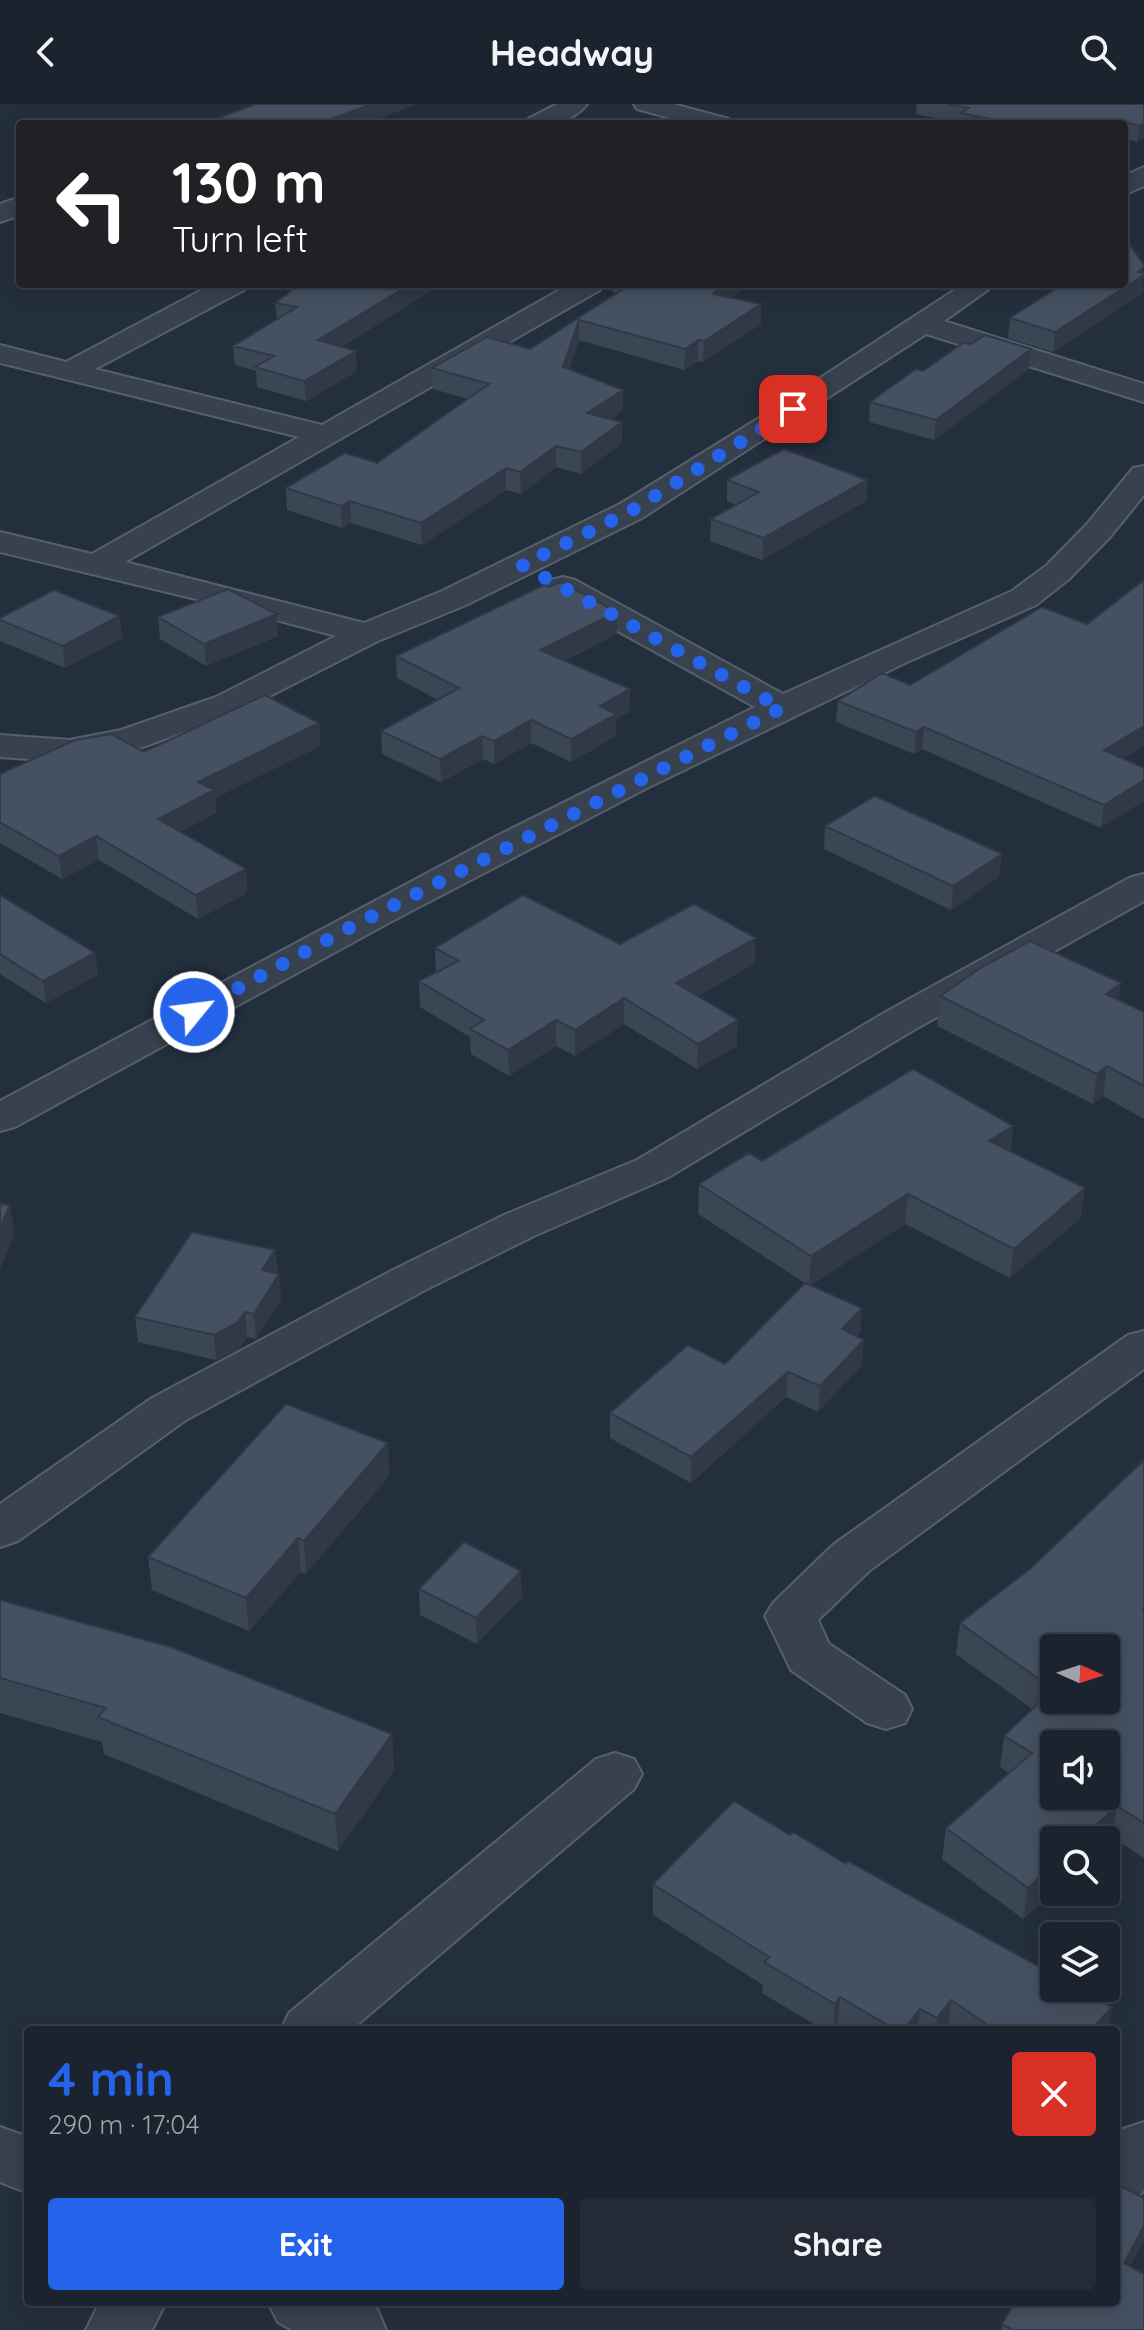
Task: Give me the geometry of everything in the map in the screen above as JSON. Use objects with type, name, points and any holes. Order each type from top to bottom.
[{"type":"street","points":[[545,120],[575,104]]},
{"type":"street","points":[[646,104],[705,120]]},
{"type":"street","points":[[70,371],[226,288]]},
{"type":"street","points":[[97,565],[583,288]]},
{"type":"street","points":[[0,746],[70,751],[130,739],[228,704],[366,634],[454,598],[631,511],[976,288]]},
{"type":"street","points":[[924,324],[1144,393]]},
{"type":"street","points":[[0,354],[323,434]]},
{"type":"street","points":[[0,1118],[335,935],[782,708],[1024,598],[1058,572],[1099,530],[1144,475]]},
{"type":"street","points":[[0,542],[230,597],[366,634]]},
{"type":"street","points":[[522,565],[782,708]]},
{"type":"street","points":[[0,1529],[169,1409],[393,1288],[520,1225],[652,1169],[898,1022],[1144,885]]},
{"type":"street","points":[[886,1709],[809,1656],[791,1616],[851,1558],[1144,1346]]},
{"type":"street","points":[[315,2026],[615,1774]]},
{"type":"street","points":[[1120,2174],[1144,2148]]},
{"type":"street","points":[[0,2153],[24,2164]]},
{"type":"street","points":[[118,2330],[132,2306]]},
{"type":"street","points":[[308,2306],[354,2330]]},
{"type":"building","points":[[256,104],[371,104],[329,120],[213,120]]},
{"type":"building","points":[[948,104],[1144,104],[1144,123],[1139,126],[1128,120],[995,120],[961,113],[969,108]]},
{"type":"building","points":[[1128,242],[1144,265],[1138,272],[1144,275],[1128,285]]},
{"type":"building","points":[[295,288],[404,288],[318,340],[356,351],[304,381],[255,367],[274,356],[233,346],[297,307],[275,303]]},
{"type":"building","points":[[625,288],[720,288],[713,294],[761,304],[704,341],[698,340],[685,349],[579,320],[563,367],[623,390],[587,413],[622,422],[581,452],[556,446],[520,472],[506,468],[421,523],[350,501],[341,506],[286,488],[345,453],[377,463],[489,384],[432,368],[487,337],[530,349]]},
{"type":"building","points":[[1057,288],[1124,288],[1055,332],[1010,318]]},
{"type":"building","points":[[985,335],[1031,349],[936,420],[870,402],[916,369],[923,371],[963,343],[971,344]]},
{"type":"building","points":[[784,449],[867,480],[763,538],[711,519],[759,492],[727,480]]},
{"type":"building","points":[[1144,580],[1144,726],[1104,750],[1144,768],[1144,780],[1104,805],[924,727],[916,732],[838,701],[882,673],[910,685],[1042,607],[1087,624]]},
{"type":"building","points":[[561,582],[617,612],[540,650],[630,689],[600,706],[616,714],[571,739],[531,720],[494,741],[482,736],[440,759],[381,731],[459,688],[396,656],[544,585],[549,587]]},
{"type":"building","points":[[228,589],[277,614],[204,644],[158,617]]},
{"type":"building","points":[[54,590],[119,616],[63,646],[0,620]]},
{"type":"building","points":[[265,695],[319,723],[198,782],[214,790],[158,819],[246,869],[196,895],[96,836],[59,856],[0,822],[0,774],[75,740],[111,734],[144,752]]},
{"type":"building","points":[[875,796],[1002,854],[953,886],[825,826]]},
{"type":"building","points":[[0,895],[95,953],[43,981],[0,954]]},
{"type":"building","points":[[523,895],[620,944],[694,904],[756,938],[676,983],[738,1020],[698,1044],[624,998],[575,1030],[556,1020],[508,1050],[470,1029],[484,1020],[419,981],[459,961],[435,948]]},
{"type":"building","points":[[1030,941],[1121,983],[1106,994],[1144,1012],[1144,1086],[1107,1066],[1097,1074],[940,996],[982,967]]},
{"type":"building","points":[[913,1069],[1013,1126],[989,1141],[1085,1188],[1014,1249],[908,1194],[811,1256],[699,1184],[749,1153],[762,1161]]},
{"type":"building","points":[[0,1204],[10,1205],[0,1228]]},
{"type":"building","points":[[192,1232],[275,1250],[262,1270],[279,1274],[254,1314],[245,1312],[237,1323],[214,1335],[135,1317]]},
{"type":"building","points":[[805,1283],[862,1308],[842,1329],[864,1340],[820,1386],[788,1372],[691,1457],[610,1413],[688,1345],[725,1364]]},
{"type":"building","points":[[286,1404],[388,1443],[304,1541],[298,1538],[246,1598],[148,1557]]},
{"type":"building","points":[[1144,1460],[1144,1823],[1120,1808],[1120,1730],[1040,1730],[1040,1810],[1113,1810],[1095,1826],[1040,1826],[1040,1877],[1028,1888],[946,1828],[1032,1753],[1004,1736],[1040,1701],[1040,1714],[1120,1714],[1120,1634],[1040,1634],[1040,1680],[960,1623],[1031,1568]]},
{"type":"building","points":[[464,1542],[521,1571],[476,1618],[419,1589]]},
{"type":"building","points":[[0,1600],[171,1647],[392,1734],[335,1814],[98,1717],[106,1708],[0,1678]]},
{"type":"building","points":[[734,1801],[790,1835],[793,1832],[846,1864],[848,1861],[1040,1967],[1040,2002],[1103,2002],[1112,2007],[1095,2026],[989,2026],[951,2000],[937,2018],[920,2009],[907,2026],[889,2026],[840,1997],[835,2004],[764,1962],[769,1957],[653,1884]]},
{"type":"building","points":[[1120,2186],[1144,2198],[1144,2226],[1124,2263],[1144,2274],[1144,2330],[1013,2330],[1002,2324],[1013,2306],[1120,2306]]},
{"type":"route","points":[[194,1012],[349,928],[782,708],[522,565],[631,511],[793,409]]}]
